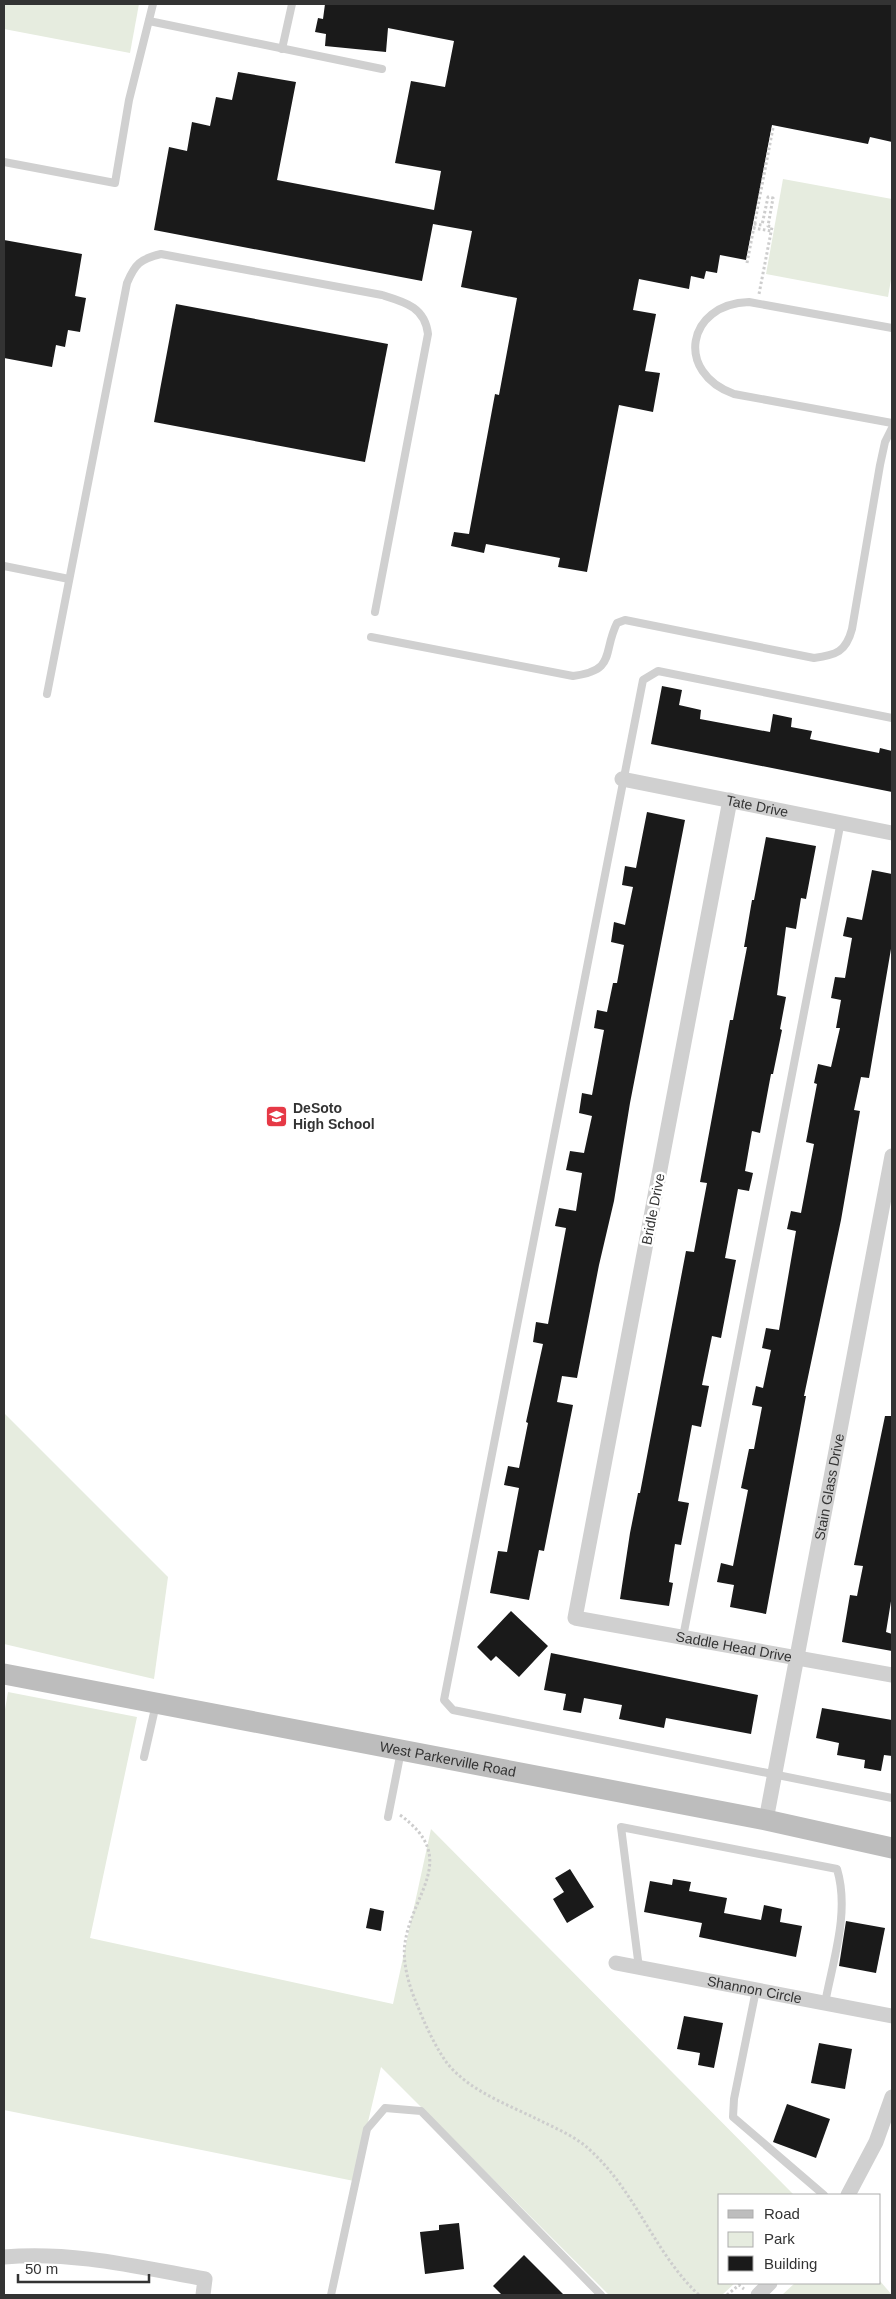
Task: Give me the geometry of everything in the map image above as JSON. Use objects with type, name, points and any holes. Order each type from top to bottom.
[{"type":"main road","name":"West Parkerville Road","points":[[4,1674],[766,1820],[892,1848]]},
{"type":"street","name":"Tate Drive","points":[[622,780],[841,821],[892,833]]},
{"type":"street","name":"Bridle Drive","points":[[575,1618],[730,800]]},
{"type":"street","name":"Stain Glass Drive","points":[[766,1820],[892,1156]]},
{"type":"street","name":"Saddle Head Drive","points":[[575,1618],[892,1675]]},
{"type":"street","name":"Shannon Circle","points":[[616,1963],[892,2016]]},
{"type":"street","points":[[849,2194],[876,2142],[892,2097]]},
{"type":"street","points":[[4,2257],[53,2255],[103,2260],[206,2279],[203,2295]]},
{"type":"street","points":[[751,2293],[768,2284]]},
{"type":"lane","points":[[4,162],[115,183],[130,100],[152,4]]},
{"type":"lane","points":[[282,49],[292,4]]},
{"type":"lane","points":[[149,21],[382,69]]},
{"type":"lane","points":[[47,694],[127,283],[134,268],[146,258],[161,254],[382,295],[403,301],[418,311],[426,322],[428,334],[376,612]]},
{"type":"lane","points":[[892,328],[749,302],[733,303],[718,308],[706,319],[698,333],[695,349],[698,364],[706,378],[719,389],[726,392],[892,422]]},
{"type":"lane","points":[[371,637],[573,676],[590,674],[601,667],[608,656],[616,623],[625,620],[814,658],[832,654],[843,649],[848,643],[852,629],[880,465],[892,428]]},
{"type":"lane","points":[[4,566],[69,579]]},
{"type":"lane","points":[[892,718],[658,671],[643,680],[444,1700],[452,1710],[892,1798]]},
{"type":"lane","points":[[683,1637],[841,821]]},
{"type":"lane","points":[[144,1757],[156,1704]]},
{"type":"lane","points":[[388,1817],[401,1751]]},
{"type":"lane","points":[[639,1968],[621,1828],[837,1870],[842,1887],[842,1914],[825,2003]]},
{"type":"lane","points":[[756,1990],[734,2099],[734,2116],[823,2194]]},
{"type":"lane","points":[[331,2295],[367,2129],[385,2108],[421,2111],[601,2295]]},
{"type":"path","points":[[747,263],[773,128]]},
{"type":"path","points":[[754,226],[762,225],[768,197],[773,198],[768,226],[772,227],[772,231],[760,293]]},
{"type":"path","points":[[754,226],[772,231]]},
{"type":"path","points":[[390,1807],[408,1820],[422,1836],[431,1859],[428,1879],[404,1944],[405,1960],[414,1997],[422,2017],[447,2063],[464,2079],[483,2092],[564,2132],[590,2150],[612,2173],[636,2205],[664,2254],[685,2282],[699,2295]]},
{"type":"path","points":[[727,2295],[739,2285],[751,2293]]},
{"type":"green space","points":[[4,4],[139,4],[130,53],[4,29]]},
{"type":"green space","points":[[783,179],[892,199],[892,274],[888,297],[766,274]]},
{"type":"green space","points":[[4,1413],[168,1577],[154,1679],[4,1644]]},
{"type":"green space","points":[[8,1692],[137,1717],[90,1938],[393,2004],[431,1829],[793,2194],[718,2194],[718,2284],[734,2284],[722,2295],[609,2295],[381,2067],[354,2181],[4,2110],[4,1715]]},
{"type":"green space","points":[[881,2282],[892,2295],[782,2295],[794,2284],[881,2284]]},
{"type":"building","points":[[325,4],[892,4],[892,142],[870,137],[868,144],[772,125],[746,260],[720,255],[717,273],[706,271],[704,279],[691,276],[689,289],[639,279],[633,310],[656,314],[645,371],[660,373],[653,412],[619,405],[587,572],[558,567],[560,558],[486,544],[484,553],[451,546],[454,532],[469,534],[495,394],[499,395],[517,298],[461,287],[472,231],[433,224],[422,281],[154,230],[169,147],[187,151],[192,122],[210,126],[216,97],[232,100],[238,72],[296,82],[277,180],[434,210],[441,171],[395,163],[411,81],[445,87],[454,41],[388,28],[386,52],[325,46],[326,34],[315,32],[318,18],[323,19]]},
{"type":"building","points":[[4,240],[82,254],[75,296],[86,298],[80,332],[68,330],[65,347],[56,345],[52,367],[4,358]]},
{"type":"building","points":[[176,304],[388,344],[365,462],[154,422]]},
{"type":"building","points":[[662,686],[682,690],[679,705],[701,710],[700,719],[770,732],[773,714],[792,718],[791,727],[812,731],[810,739],[879,753],[880,748],[892,751],[892,792],[651,744]]},
{"type":"building","points":[[647,812],[685,820],[630,1103],[614,1201],[599,1265],[577,1378],[562,1376],[557,1402],[573,1405],[544,1551],[539,1550],[529,1600],[490,1593],[498,1551],[507,1552],[519,1488],[504,1485],[508,1466],[519,1468],[528,1423],[526,1422],[543,1344],[533,1342],[536,1322],[548,1324],[566,1228],[555,1226],[559,1208],[576,1211],[582,1173],[566,1170],[570,1151],[584,1153],[592,1116],[579,1113],[582,1093],[592,1095],[604,1030],[594,1028],[597,1010],[607,1012],[613,983],[617,983],[624,945],[611,942],[614,922],[625,925],[633,887],[622,885],[625,866],[636,868]]},
{"type":"building","points":[[766,837],[816,846],[806,899],[801,898],[796,929],[786,927],[777,995],[786,997],[780,1029],[782,1030],[773,1074],[771,1074],[760,1133],[752,1131],[745,1171],[753,1173],[749,1191],[738,1189],[725,1258],[736,1260],[721,1338],[712,1336],[702,1385],[709,1386],[701,1427],[692,1425],[678,1501],[689,1503],[681,1545],[675,1544],[669,1582],[673,1583],[669,1606],[620,1599],[630,1533],[638,1493],[640,1493],[686,1251],[694,1252],[707,1183],[700,1182],[730,1020],[733,1020],[747,947],[744,947],[752,900],[754,900]]},
{"type":"building","points":[[872,870],[892,874],[892,943],[869,1078],[861,1077],[854,1110],[860,1111],[841,1220],[804,1396],[806,1396],[766,1614],[730,1607],[734,1585],[717,1582],[721,1563],[733,1566],[748,1490],[741,1488],[749,1449],[754,1449],[762,1407],[752,1405],[756,1386],[763,1388],[771,1350],[762,1348],[766,1328],[779,1330],[796,1231],[787,1229],[791,1211],[801,1213],[814,1144],[806,1142],[817,1084],[814,1083],[818,1064],[831,1067],[840,1028],[836,1028],[841,1000],[831,998],[835,977],[845,978],[852,938],[843,936],[847,917],[862,920]]},
{"type":"building","points":[[885,1416],[892,1416],[892,1595],[886,1632],[892,1634],[892,1651],[842,1642],[850,1595],[857,1596],[863,1566],[854,1565]]},
{"type":"building","points":[[511,1611],[548,1646],[519,1677],[496,1656],[491,1661],[477,1647]]},
{"type":"building","points":[[551,1653],[758,1695],[751,1734],[666,1718],[664,1728],[619,1719],[622,1705],[584,1698],[581,1713],[563,1710],[566,1694],[544,1690]]},
{"type":"building","points":[[822,1708],[892,1720],[892,1756],[884,1755],[881,1771],[864,1768],[865,1760],[837,1755],[839,1743],[816,1738]]},
{"type":"building","points":[[570,1869],[594,1907],[567,1923],[553,1899],[564,1892],[555,1878]]},
{"type":"building","points":[[673,1879],[691,1882],[689,1891],[727,1898],[724,1913],[761,1920],[764,1905],[782,1909],[780,1922],[802,1926],[796,1957],[699,1937],[702,1923],[644,1912],[650,1881],[672,1885]]},
{"type":"building","points":[[370,1908],[384,1911],[381,1931],[366,1928]]},
{"type":"building","points":[[846,1921],[885,1928],[876,1973],[839,1966]]},
{"type":"building","points":[[684,2016],[723,2023],[714,2068],[698,2065],[700,2053],[677,2049]]},
{"type":"building","points":[[819,2043],[852,2049],[845,2089],[811,2083]]},
{"type":"building","points":[[787,2104],[830,2119],[816,2158],[773,2142]]},
{"type":"building","points":[[459,2223],[464,2269],[425,2274],[420,2232],[439,2230],[439,2225]]},
{"type":"building","points":[[524,2255],[564,2295],[502,2295],[493,2286]]},
{"type":"place","name":"DeSoto High School","points":[[277,1116]]}]
